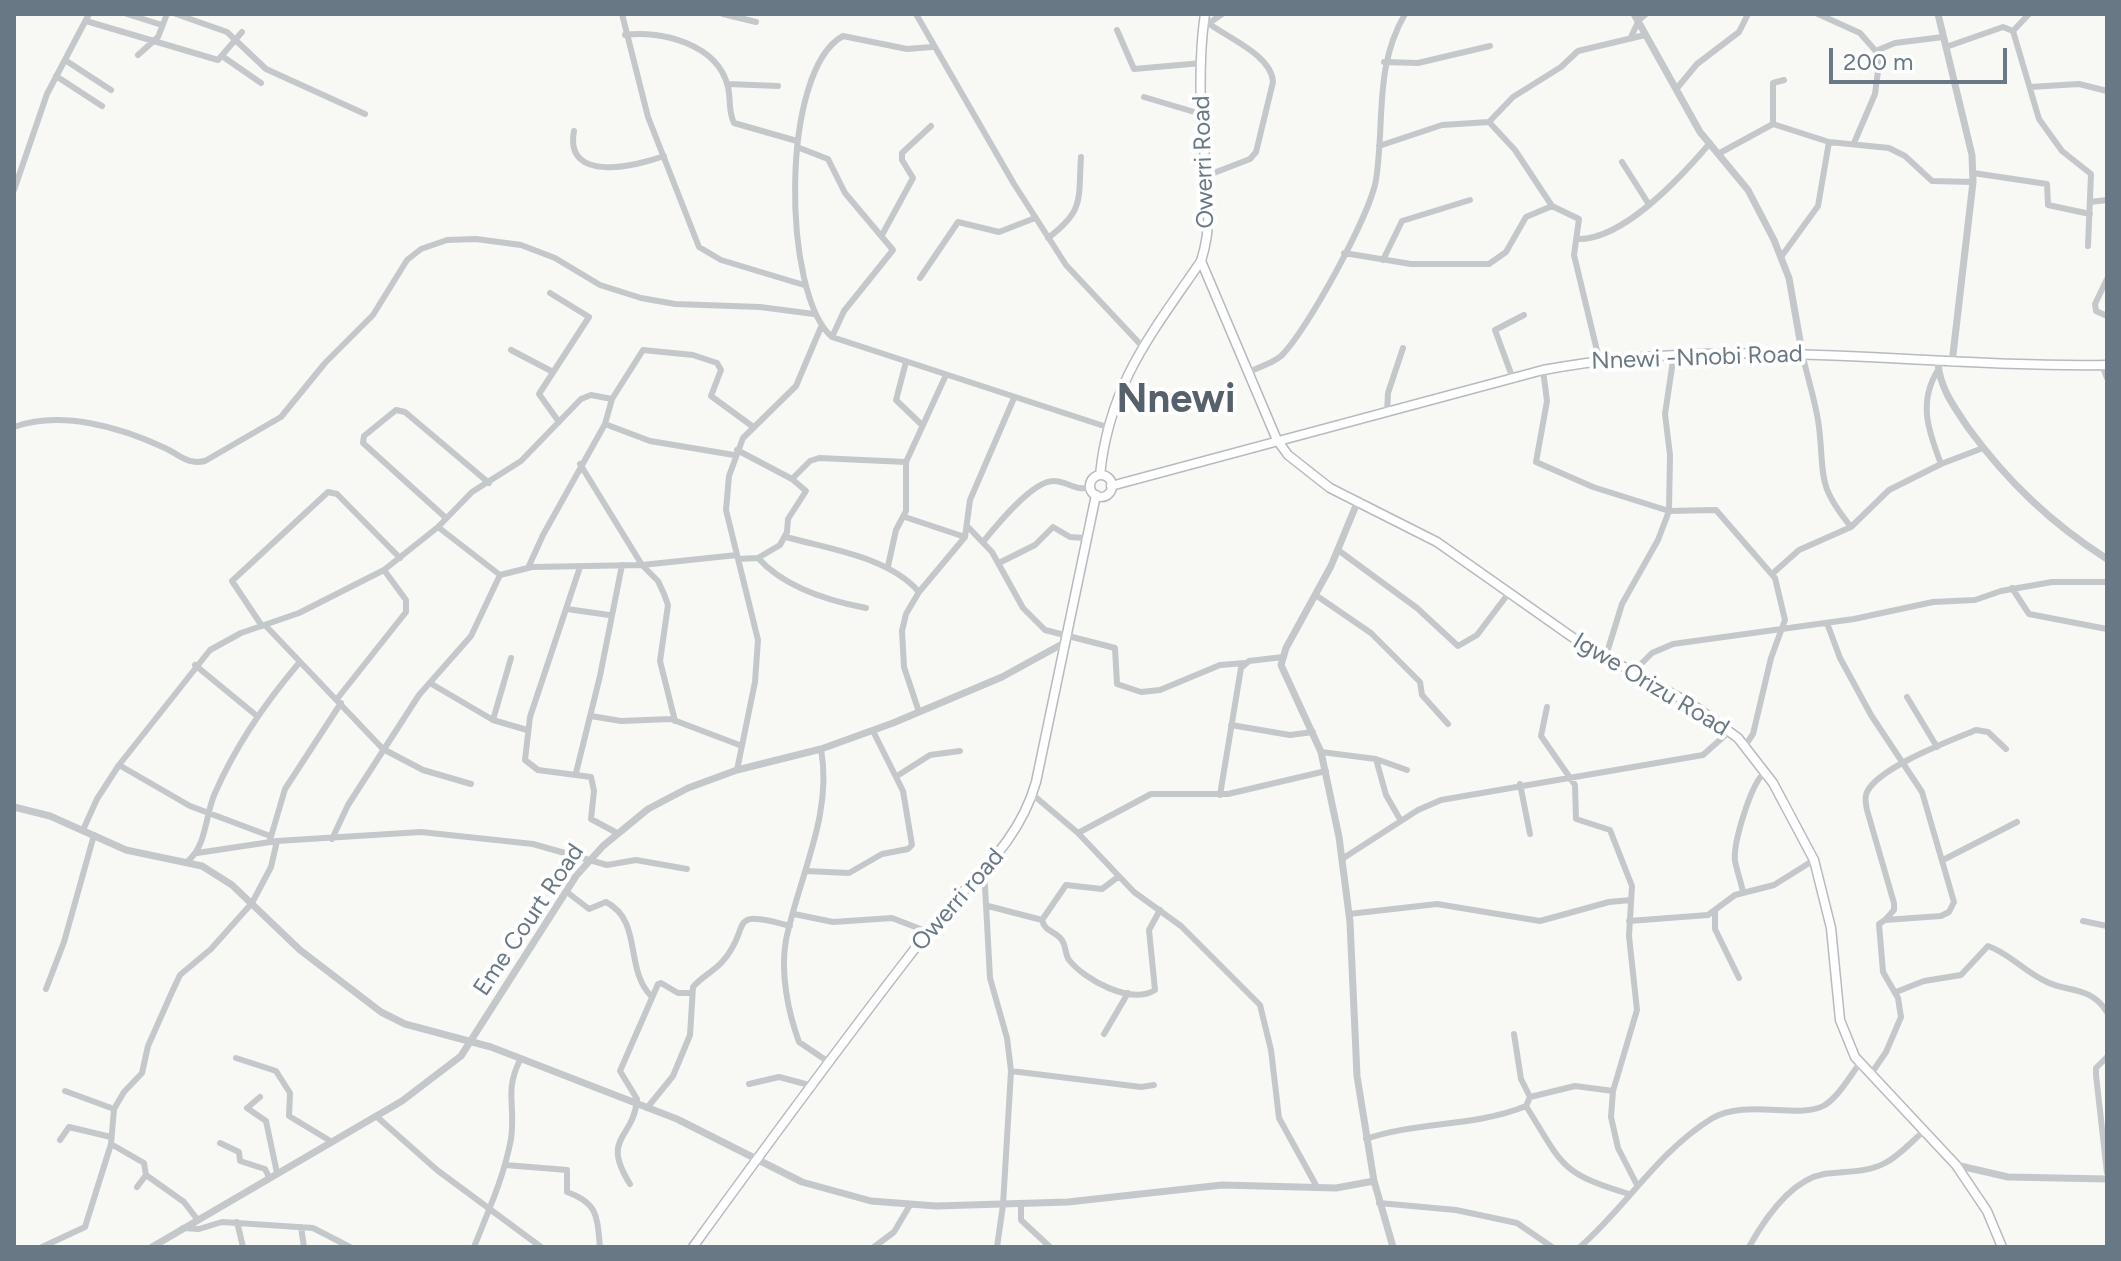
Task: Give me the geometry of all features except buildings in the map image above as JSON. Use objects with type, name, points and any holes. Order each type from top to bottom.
[{"type":"main road","name":"Owerri Road","points":[[1100,475],[1107,427],[1141,345],[1201,261],[1208,236],[1201,114],[1206,20]]},
{"type":"main road","name":"Igwe Orizu Road","points":[[1201,261],[1277,440],[1306,471],[1357,503],[1428,536],[1605,659],[1693,705],[1730,731],[1745,746],[1794,817],[1814,860],[1831,928],[1840,1020],[1846,1040],[1860,1063],[1956,1165],[1987,1211],[2002,1247]]},
{"type":"main road","name":"Nnewi -Nnobi Road","points":[[1111,486],[1148,479],[1277,440],[1543,370],[1599,359],[1674,354],[1802,352],[1938,366],[1952,363],[2104,365]]},
{"type":"main road","points":[[1100,475],[1109,479],[1111,486],[1106,495],[1093,491],[1092,479],[1100,475]]},
{"type":"main road","name":"Owerri road","points":[[693,1247],[928,932],[1019,827],[1032,794],[1093,491]]},
{"type":"street","points":[[127,14],[162,25]]},
{"type":"street","points":[[138,55],[154,41],[167,14]]},
{"type":"street","points":[[176,14],[227,32],[274,73],[365,114]]},
{"type":"street","points":[[622,14],[648,117],[699,247],[739,266],[804,285]]},
{"type":"street","points":[[723,14],[756,22]]},
{"type":"street","points":[[916,14],[932,47],[1048,238],[1076,279],[1141,345]]},
{"type":"street","points":[[1206,20],[1222,14]]},
{"type":"street","points":[[1249,372],[1283,354],[1344,253],[1370,201],[1379,146],[1384,62],[1405,14]]},
{"type":"street","points":[[1636,17],[1646,14]]},
{"type":"street","points":[[1678,87],[1705,56],[1739,32],[1748,14]]},
{"type":"street","points":[[1818,14],[1846,23],[1878,50],[1880,62],[1875,94],[1854,143]]},
{"type":"street","points":[[1938,14],[1972,155],[1973,178],[1952,363]]},
{"type":"street","points":[[2013,31],[2029,14]]},
{"type":"street","points":[[1636,17],[1710,143],[1748,190],[1781,257],[1818,425],[1822,477],[1828,495],[1851,527]]},
{"type":"street","points":[[1631,38],[1636,17]]},
{"type":"street","points":[[14,190],[32,133],[56,76],[87,18],[214,60],[222,56],[242,32]]},
{"type":"street","points":[[1206,20],[1263,62],[1273,75],[1256,152],[1250,159],[1206,176]]},
{"type":"street","points":[[1946,47],[2003,27],[2013,31]]},
{"type":"street","points":[[1117,30],[1134,69],[1202,63]]},
{"type":"street","points":[[2013,31],[2030,87],[2031,103],[2039,119],[2062,151],[2090,169],[2088,246]]},
{"type":"street","points":[[625,35],[646,32],[675,37],[710,59],[728,84],[734,123],[797,144],[828,159],[845,193],[891,246],[891,253],[844,311],[832,337]]},
{"type":"street","points":[[1379,146],[1442,125],[1489,122],[1513,97],[1561,67],[1578,51],[1645,35]]},
{"type":"street","points":[[932,47],[907,49],[851,36],[836,40],[819,65],[797,144],[796,238],[804,285],[814,314],[821,327],[832,337],[1107,427]]},
{"type":"street","points":[[1878,50],[1895,43],[1943,37]]},
{"type":"street","points":[[1384,62],[1418,63],[1490,46]]},
{"type":"street","points":[[222,56],[261,83]]},
{"type":"street","points":[[65,60],[111,90]]},
{"type":"street","points":[[56,76],[102,106]]},
{"type":"street","points":[[1773,124],[1773,83],[1784,80]]},
{"type":"street","points":[[728,84],[778,86]]},
{"type":"street","points":[[2030,87],[2079,84],[2107,91]]},
{"type":"street","points":[[1144,97],[1201,114]]},
{"type":"street","points":[[1489,122],[1515,150],[1552,206],[1579,219],[1579,239],[1574,255],[1599,359]]},
{"type":"street","points":[[1718,154],[1773,124],[1829,142],[1889,148],[1905,156],[1932,181],[1973,178],[2047,184],[2048,205],[2090,214]]},
{"type":"street","points":[[882,235],[913,178],[902,160],[902,153],[931,126]]},
{"type":"street","points":[[574,131],[575,151],[589,164],[605,169],[632,167],[664,156]]},
{"type":"street","points":[[1781,257],[1818,206],[1829,142]]},
{"type":"street","points":[[1579,239],[1602,235],[1672,186],[1710,143]]},
{"type":"street","points":[[1048,238],[1069,222],[1077,209],[1081,157]]},
{"type":"street","points":[[1622,162],[1648,203]]},
{"type":"street","points":[[1383,260],[1402,221],[1470,200]]},
{"type":"street","points":[[2090,202],[2107,200]]},
{"type":"street","points":[[1344,253],[1411,264],[1495,262],[1506,252],[1526,217],[1552,206]]},
{"type":"street","points":[[920,278],[958,222],[999,232],[1035,218]]},
{"type":"street","points":[[14,427],[50,419],[74,421],[136,437],[190,462],[205,461],[281,417],[325,363],[373,315],[407,260],[421,249],[461,238],[535,250],[600,285],[641,298],[675,304],[760,307],[814,314]]},
{"type":"street","points":[[2107,279],[2095,304],[2096,311],[2107,316]]},
{"type":"street","points":[[550,293],[589,317],[539,397],[559,422]]},
{"type":"street","points":[[1513,379],[1495,330],[1524,315]]},
{"type":"street","points":[[737,770],[755,682],[758,640],[726,510],[735,453],[752,426],[796,386],[821,327]]},
{"type":"street","points":[[1387,413],[1388,393],[1403,348]]},
{"type":"street","points":[[511,350],[553,372]]},
{"type":"street","points":[[528,568],[580,464],[605,424],[612,399],[643,350],[693,355],[720,365],[711,396],[752,426]]},
{"type":"street","points":[[1605,659],[1622,604],[1658,540],[1669,511],[1670,455],[1665,414],[1674,354]]},
{"type":"street","points":[[906,362],[896,400],[922,425]]},
{"type":"street","points":[[2104,365],[2107,378]]},
{"type":"street","points":[[1938,366],[1950,400],[1983,448],[2030,503],[2107,559]]},
{"type":"street","points":[[1938,366],[1926,391],[1925,404],[1928,430],[1941,464]]},
{"type":"street","points":[[1543,370],[1547,401],[1536,462],[1593,487],[1669,511],[1716,510],[1772,574],[1781,598],[1783,626],[1771,658],[1753,734],[1745,746]]},
{"type":"street","points":[[888,566],[896,530],[905,517],[906,462],[946,375]]},
{"type":"street","points":[[83,830],[97,799],[119,765],[195,665],[223,642],[299,613],[384,570],[438,527],[472,492],[521,461],[581,399],[591,395],[612,399]]},
{"type":"street","points":[[919,712],[902,650],[906,614],[919,592],[965,537],[969,528],[970,500],[1014,398]]},
{"type":"street","points":[[446,518],[363,443],[364,436],[401,410],[489,483]]},
{"type":"street","points":[[500,575],[528,568],[758,558],[770,553],[786,537],[788,519],[805,494],[792,479],[735,453],[650,441],[605,424]]},
{"type":"street","points":[[1772,574],[1799,550],[1851,527],[1889,490],[1941,464],[1983,448]]},
{"type":"street","points":[[792,479],[810,461],[819,458],[906,462]]},
{"type":"street","points":[[580,464],[642,565],[658,581],[668,605],[660,661],[675,721]]},
{"type":"street","points":[[983,542],[1010,510],[1044,483],[1058,481],[1093,491]]},
{"type":"street","points":[[400,558],[337,494],[328,492],[232,581],[263,625],[383,749],[423,770],[471,784]]},
{"type":"street","points":[[1357,503],[1317,596],[1283,657],[1283,673],[1313,732],[1326,771],[1349,914],[1357,1076],[1374,1181],[1393,1247]]},
{"type":"street","points":[[905,517],[965,537]]},
{"type":"street","points":[[438,527],[500,575]]},
{"type":"street","points":[[999,563],[1035,545],[1053,527],[1070,537],[1085,538]]},
{"type":"street","points":[[969,528],[999,563],[1023,608],[1052,634],[1115,648],[1117,684],[1141,692],[1160,690],[1220,665],[1283,657]]},
{"type":"street","points":[[786,537],[888,566],[907,578],[919,592]]},
{"type":"street","points":[[1338,550],[1417,608],[1458,646],[1477,635],[1508,594]]},
{"type":"street","points":[[758,558],[778,574],[819,596],[866,608]]},
{"type":"street","points":[[576,773],[622,565]]},
{"type":"street","points":[[580,567],[527,730],[524,749],[527,765],[538,770],[591,777],[594,781],[591,819],[617,833]]},
{"type":"street","points":[[42,1247],[85,1227],[111,1141],[114,1109],[124,1092],[142,1073],[148,1046],[180,975],[211,949],[252,903],[271,867],[272,840],[285,789],[339,701],[406,612],[406,600],[384,570]]},
{"type":"street","points":[[332,839],[383,749],[430,683],[471,636],[500,575]]},
{"type":"street","points":[[1632,673],[1662,647],[1783,626],[1827,623],[1933,602],[1975,600],[2012,588],[2052,582],[2107,582]]},
{"type":"street","points":[[2012,588],[2029,614],[2107,629]]},
{"type":"street","points":[[1317,596],[1371,633],[1420,682],[1422,695],[1448,724]]},
{"type":"street","points":[[567,609],[609,615]]},
{"type":"street","points":[[1827,623],[1840,658],[1922,792],[1954,902],[1949,912],[1941,916],[1885,920]]},
{"type":"street","name":"Eme Court Road","points":[[152,1247],[431,1081],[471,1044],[590,860],[617,833],[671,796],[737,770],[821,749],[873,731],[1002,677],[1065,639]]},
{"type":"street","points":[[493,720],[511,658]]},
{"type":"street","points":[[188,861],[197,853],[214,795],[257,716],[299,663]]},
{"type":"street","points":[[1220,795],[1245,663]]},
{"type":"street","points":[[195,665],[257,716]]},
{"type":"street","points":[[430,683],[493,720],[527,730]]},
{"type":"street","points":[[1907,697],[1937,747]]},
{"type":"street","points":[[1547,707],[1541,736],[1575,785],[1576,819],[1589,826],[1606,827],[1614,835],[1630,877],[1629,921],[1637,1010],[1613,1091],[1613,1135],[1637,1185]]},
{"type":"street","points":[[591,716],[621,721],[675,721],[742,746]]},
{"type":"street","points":[[1231,725],[1290,735],[1313,732]]},
{"type":"street","points":[[1871,1074],[1886,1052],[1901,1017],[1896,992],[1883,972],[1878,931],[1894,910],[1894,903],[1865,798],[1881,776],[1937,747],[1983,729],[2006,749]]},
{"type":"street","points":[[806,871],[849,873],[882,854],[908,849],[913,840],[897,776],[873,731]]},
{"type":"street","points":[[1342,859],[1429,805],[1455,796],[1703,755],[1730,731]]},
{"type":"street","points":[[821,749],[824,791],[790,926],[784,971],[796,1034],[802,1046],[830,1063]]},
{"type":"street","points":[[897,776],[930,755],[960,751]]},
{"type":"street","points":[[1321,752],[1376,759],[1407,770]]},
{"type":"street","points":[[1376,759],[1386,795],[1401,821]]},
{"type":"street","points":[[119,765],[161,792],[272,840]]},
{"type":"street","points":[[1078,833],[1151,794],[1220,795],[1326,771]]},
{"type":"street","points":[[1743,892],[1735,854],[1749,797],[1758,778],[1765,772]]},
{"type":"street","points":[[1520,784],[1530,834]]},
{"type":"street","points":[[1032,794],[1078,833],[1118,877],[1181,926],[1260,1005],[1271,1050],[1279,1118],[1317,1187]]},
{"type":"street","points":[[14,807],[83,830],[126,850],[202,866],[232,885],[300,950],[381,1012],[405,1024],[491,1047],[701,1129],[825,1190],[910,1205],[1003,1205],[1096,1200],[1222,1185],[1336,1188],[1374,1181]]},
{"type":"street","points":[[1943,860],[2017,822]]},
{"type":"street","points":[[197,853],[272,840],[421,832],[533,844],[607,865],[636,860],[687,869]]},
{"type":"street","points":[[46,989],[64,942],[94,835]]},
{"type":"street","points":[[197,853],[202,866]]},
{"type":"street","points":[[1629,921],[1715,912],[1743,892],[1774,885],[1814,860]]},
{"type":"street","points":[[984,868],[990,978],[1007,1038],[1011,1071],[1003,1205],[997,1247]]},
{"type":"street","points":[[1042,920],[1066,885],[1102,889],[1118,877]]},
{"type":"street","points":[[567,892],[589,909],[606,902],[627,920],[636,977],[651,996]]},
{"type":"street","points":[[1349,914],[1437,904],[1540,921],[1609,902],[1631,900]]},
{"type":"street","points":[[988,906],[1042,920]]},
{"type":"street","points":[[1042,920],[1046,929],[1062,939],[1070,961],[1102,984],[1128,993],[1146,994],[1155,990],[1149,930],[1160,910]]},
{"type":"street","points":[[1715,912],[1715,929],[1739,978]]},
{"type":"street","points":[[794,914],[833,922],[892,918],[928,932]]},
{"type":"street","points":[[647,1108],[673,1076],[690,1035],[691,993],[700,978],[721,964],[745,919],[762,918],[790,926]]},
{"type":"street","points":[[2083,921],[2107,926]]},
{"type":"street","points":[[1896,992],[1924,981],[1961,975],[1988,946],[2046,982],[2072,986],[2107,1012]]},
{"type":"street","points":[[637,1104],[620,1071],[651,996],[661,983],[678,993],[691,993]]},
{"type":"street","points":[[1104,1034],[1128,993]]},
{"type":"street","points":[[1514,1034],[1521,1079],[1530,1097]]},
{"type":"street","points":[[2107,1057],[2098,1064],[2096,1075],[2107,1173]]},
{"type":"street","points":[[236,1058],[276,1071],[290,1093],[289,1116],[332,1142]]},
{"type":"street","points":[[474,1247],[505,1165],[512,1124],[513,1101],[509,1085],[520,1060]]},
{"type":"street","points":[[1580,1247],[1637,1185],[1713,1117],[1757,1108],[1813,1109],[1825,1105],[1860,1063]]},
{"type":"street","points":[[1011,1071],[1141,1087],[1154,1085]]},
{"type":"street","points":[[749,1084],[779,1077],[813,1086]]},
{"type":"street","points":[[1530,1097],[1575,1086],[1613,1091]]},
{"type":"street","points":[[65,1091],[114,1109]]},
{"type":"street","points":[[260,1097],[247,1108],[266,1121],[273,1175]]},
{"type":"street","points":[[1366,1139],[1404,1128],[1495,1116],[1526,1106],[1530,1097]]},
{"type":"street","points":[[630,1184],[619,1167],[616,1151],[637,1104]]},
{"type":"street","points":[[1526,1106],[1566,1168],[1594,1183],[1629,1194]]},
{"type":"street","points":[[376,1116],[428,1163],[541,1247]]},
{"type":"street","points":[[60,1140],[69,1127],[111,1141],[144,1163],[146,1175],[184,1202],[197,1219]]},
{"type":"street","points":[[1749,1247],[1758,1230],[1797,1187],[1821,1175],[1867,1169],[1886,1163],[1924,1131]]},
{"type":"street","points":[[220,1143],[239,1152],[240,1161],[273,1175]]},
{"type":"street","points":[[505,1165],[567,1170],[567,1192],[586,1199],[594,1210],[600,1247]]},
{"type":"street","points":[[1956,1165],[2008,1177],[2107,1179]]},
{"type":"street","points":[[137,1187],[146,1175]]},
{"type":"street","points":[[1379,1203],[1456,1210],[1517,1223],[1552,1247]]},
{"type":"street","points":[[1021,1204],[1021,1220],[1050,1247]]},
{"type":"street","points":[[874,1247],[894,1232],[910,1205]]},
{"type":"street","points":[[183,1228],[199,1229],[222,1222],[301,1227],[323,1230],[350,1247]]},
{"type":"street","points":[[237,1222],[243,1247]]},
{"type":"street","points":[[301,1227],[304,1247]]},
{"type":"district","name":"Nnewi","points":[[1176,400]]}]
